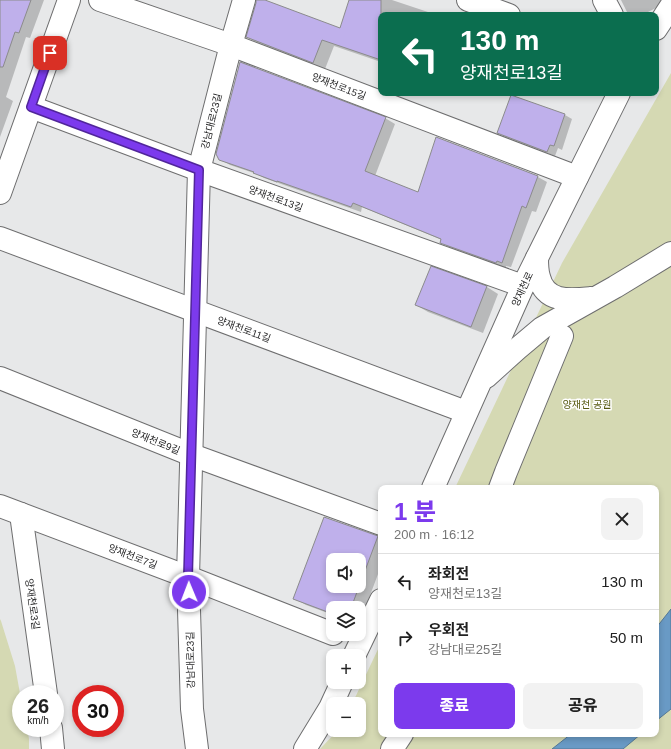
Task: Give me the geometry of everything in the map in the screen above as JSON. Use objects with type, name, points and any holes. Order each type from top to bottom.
[{"type":"street","points":[[0,194],[69,0]]},
{"type":"street","name":"양재천로15길","points":[[100,0],[231,45],[577,177]]},
{"type":"street","name":"강남대로23길","points":[[197,749],[192,709],[188,577],[199,170],[244,0]]},
{"type":"street","points":[[468,0],[501,12]]},
{"type":"street","points":[[604,0],[610,12]]},
{"type":"street","points":[[659,24],[671,6]]},
{"type":"street","name":"양재천로","points":[[434,485],[523,286],[618,96]]},
{"type":"street","name":"양재천로13길","points":[[31,107],[199,170],[523,286]]},
{"type":"street","name":"양재천로11길","points":[[0,238],[466,412]]},
{"type":"street","points":[[479,384],[542,328],[615,288],[671,253]]},
{"type":"street","points":[[537,258],[539,278],[544,289],[553,296],[564,300],[596,298]]},
{"type":"street","points":[[501,485],[562,336]]},
{"type":"street","name":"양재천로9길","points":[[0,378],[192,455],[378,523]]},
{"type":"street","name":"양재천로7길","points":[[0,506],[326,631]]},
{"type":"street","name":"양재천로3길","points":[[21,514],[45,685]]},
{"type":"street","points":[[357,649],[378,606]]},
{"type":"street","name":"양재천로7길","points":[[344,641],[356,649]]},
{"type":"street","points":[[305,749],[330,708],[339,689]]},
{"type":"street","points":[[51,737],[53,749]]},
{"type":"street","points":[[392,749],[400,737]]},
{"type":"green space","name":"양재천 공원","points":[[671,73],[671,749],[320,749],[331,737],[366,737],[366,697],[355,697],[359,689],[366,689],[366,675],[378,649],[378,737],[659,737],[659,485],[456,485],[562,263]]},
{"type":"green space","points":[[0,619],[15,666],[18,685],[12,685],[12,737],[29,737],[29,749],[0,749]]},
{"type":"water","points":[[671,609],[671,709],[659,719],[659,624]]},
{"type":"water","points":[[567,737],[637,737],[623,749],[552,749]]},
{"type":"building","points":[[0,0],[31,0],[19,33],[15,32],[3,67],[0,67]]},
{"type":"building","points":[[256,0],[265,0],[340,28],[349,0],[381,0],[381,12],[378,12],[378,59],[322,40],[313,63],[246,37]]},
{"type":"building","points":[[240,62],[386,117],[365,171],[418,192],[436,137],[538,176],[526,208],[522,206],[502,263],[497,261],[496,263],[440,243],[441,239],[353,203],[351,207],[277,182],[219,160],[216,154]]},
{"type":"building","points":[[511,96],[565,114],[554,146],[550,145],[547,152],[497,133]]},
{"type":"building","points":[[431,266],[487,286],[471,327],[415,305]]},
{"type":"building","points":[[324,517],[378,536],[366,568],[366,553],[326,553],[326,593],[357,593],[354,601],[326,601],[326,611],[293,599]]},
{"type":"route","points":[[50,53],[31,107],[199,170],[188,577],[189,592]]}]
